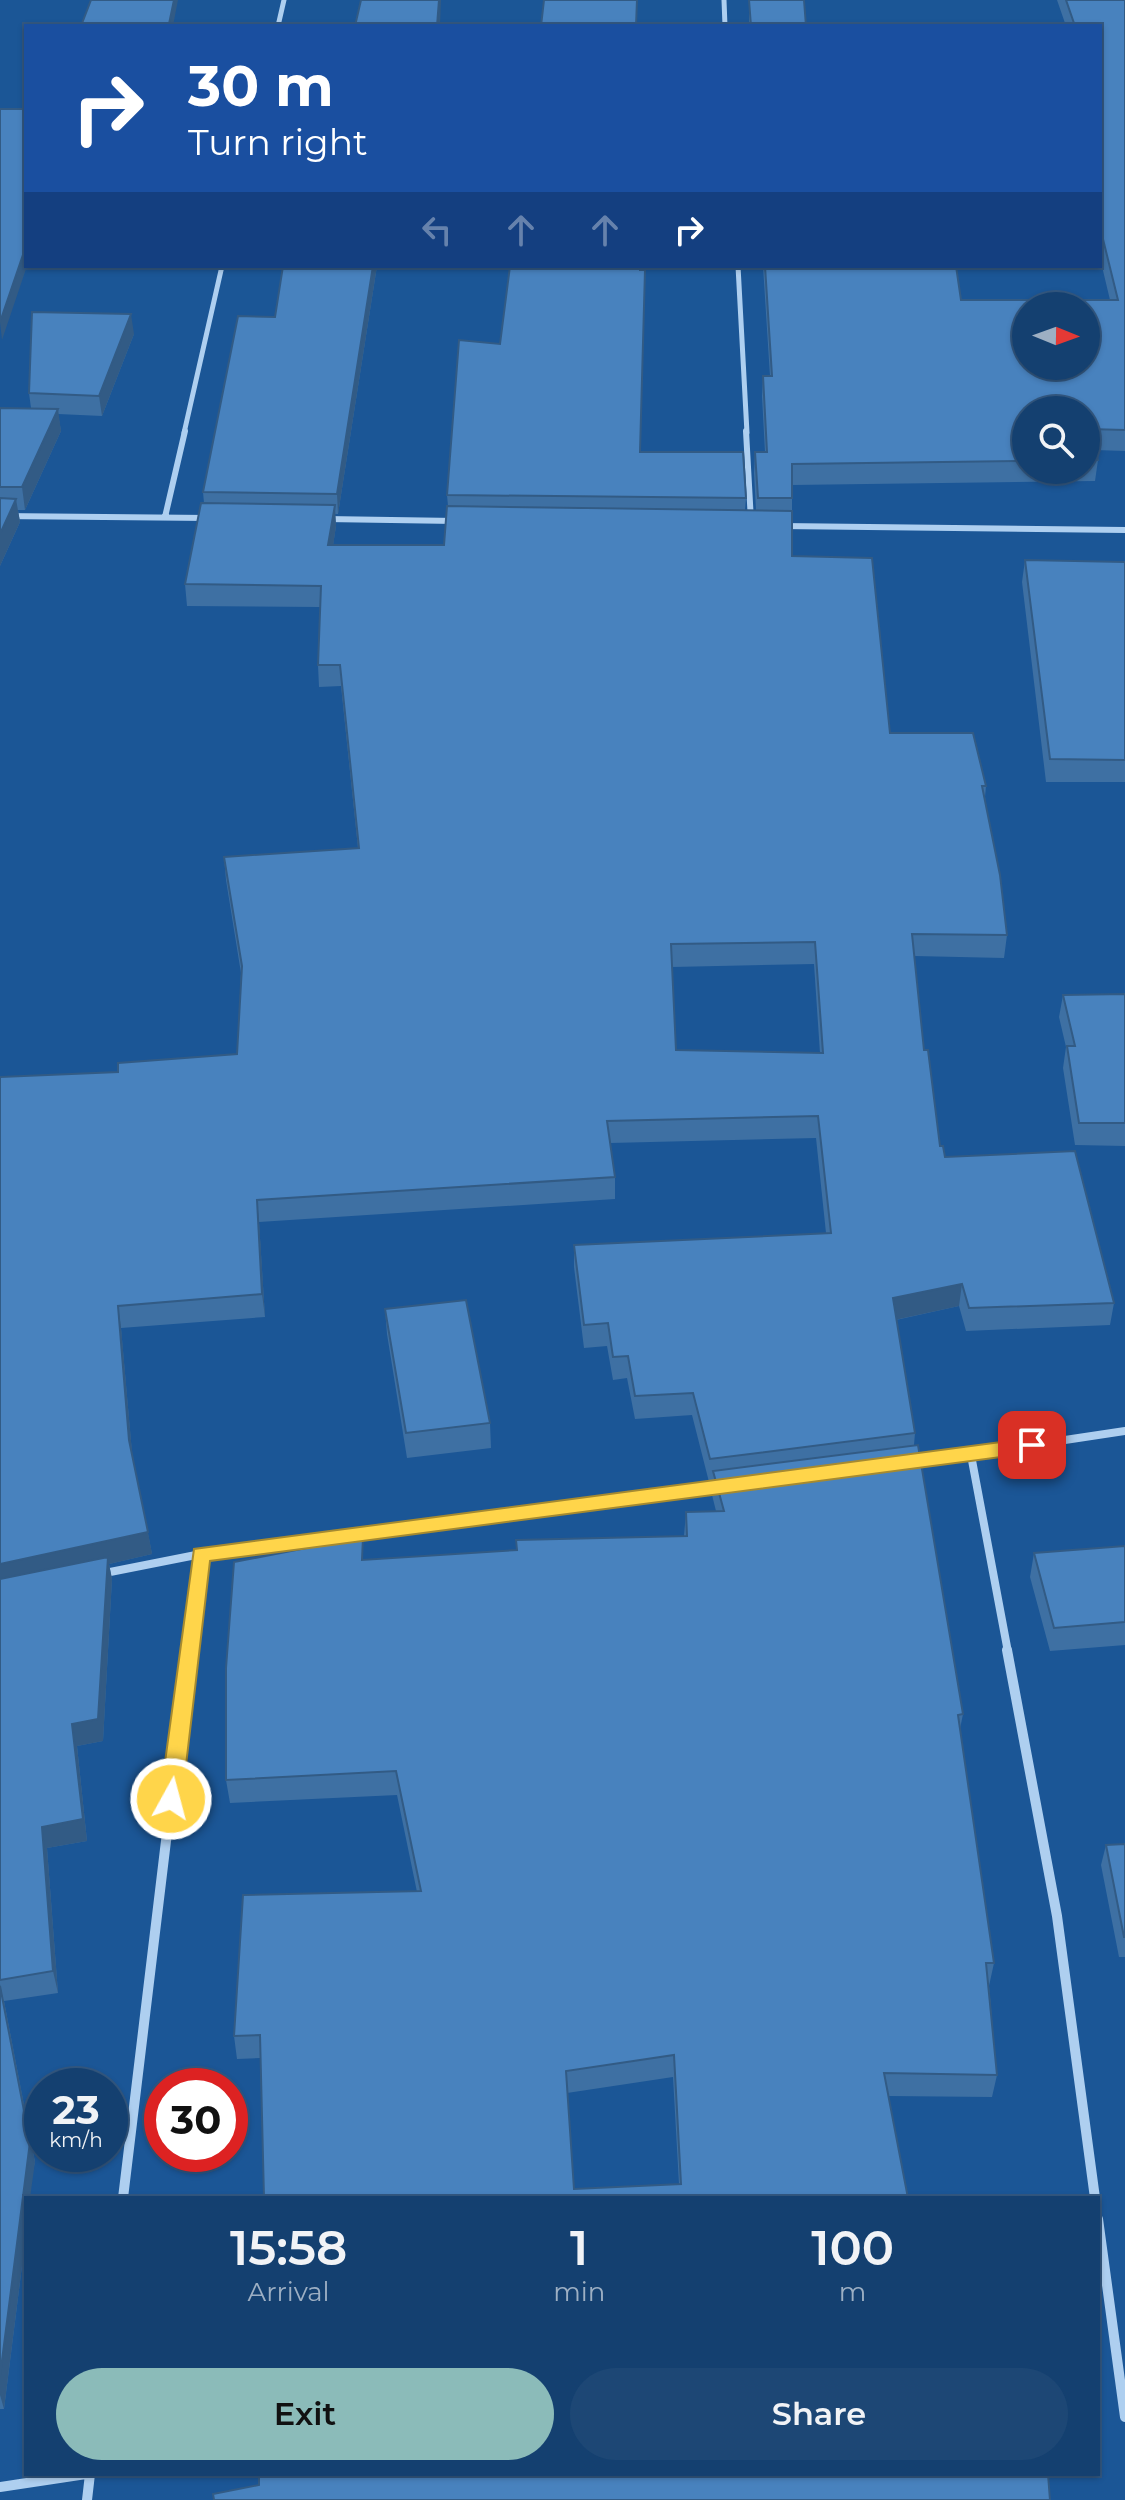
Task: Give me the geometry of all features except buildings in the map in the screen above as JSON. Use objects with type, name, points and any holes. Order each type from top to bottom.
[{"type":"street","points":[[278,24],[284,0]]},
{"type":"street","points":[[724,0],[725,24]]},
{"type":"street","points":[[165,517],[222,268]]},
{"type":"street","points":[[738,268],[751,526]]},
{"type":"street","points":[[0,516],[212,518]]},
{"type":"street","points":[[323,519],[466,522]]},
{"type":"street","points":[[735,525],[1125,530]]},
{"type":"street","points":[[908,1463],[1125,1431]]},
{"type":"street","points":[[971,1455],[1057,1916],[1095,2196]]},
{"type":"street","points":[[93,1576],[201,1554],[735,1485]]},
{"type":"street","points":[[123,2196],[201,1554]]},
{"type":"street","points":[[1100,2234],[1125,2417]]},
{"type":"street","points":[[0,2487],[74,2476]]},
{"type":"street","points":[[87,2500],[88,2476]]},
{"type":"route","points":[[171,1799],[201,1554],[1032,1445]]}]
